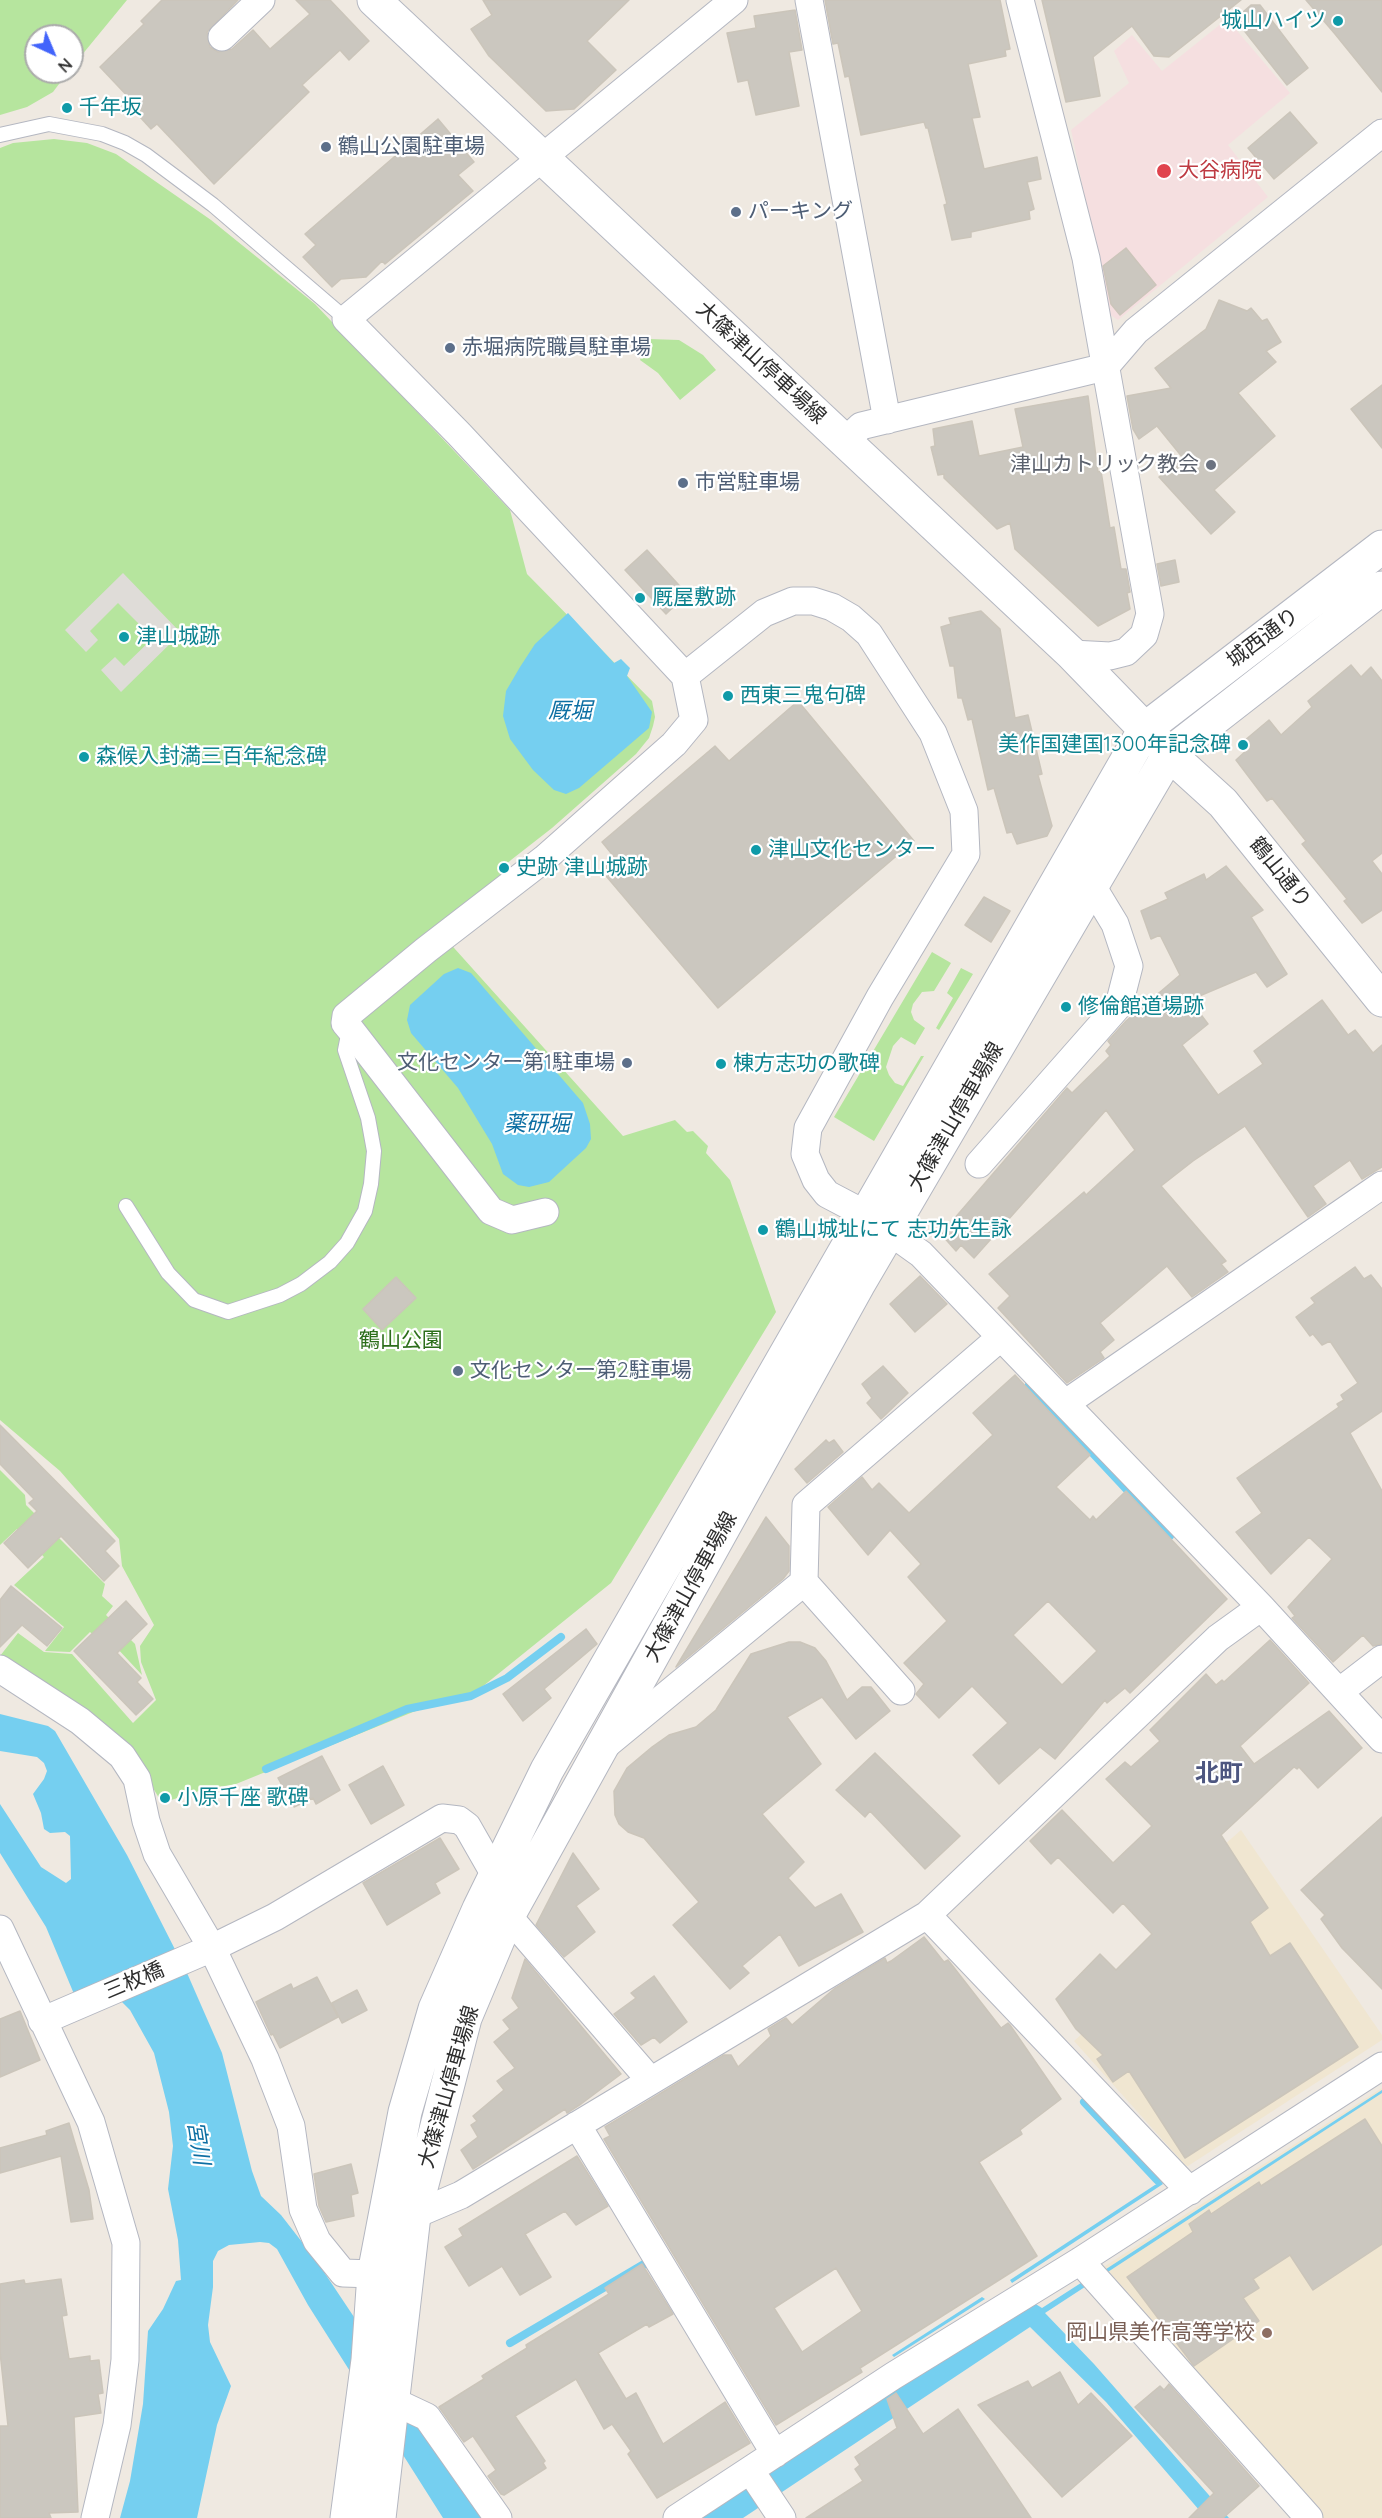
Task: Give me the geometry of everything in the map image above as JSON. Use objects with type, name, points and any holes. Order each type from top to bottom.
[{"type":"main road","name":"大篠津山停車場線","points":[[347,2518],[368,2360],[374,2274],[405,2112],[435,2009],[495,1875],[547,1770],[877,1222],[1092,886],[1169,754],[1072,654],[374,0]]},
{"type":"main road","name":"城西通り","points":[[1145,729],[1382,547]]},
{"type":"main road","name":"城西通り","points":[[1169,754],[1382,588]]},
{"type":"main road","name":"大篠津山停車場線","points":[[379,2518],[414,2216],[465,2018],[508,1916],[602,1748],[877,1222],[1145,729]]},
{"type":"main road","name":"鶴山通り","points":[[1169,754],[1223,803],[1382,1000]]},
{"type":"street","points":[[222,37],[261,0]]},
{"type":"street","points":[[545,1212],[512,1220],[491,1211],[345,1023],[351,1011],[528,872],[674,744],[694,720],[685,676],[459,434],[346,319],[734,0]]},
{"type":"street","points":[[809,0],[887,420]]},
{"type":"street","points":[[1020,0],[1086,258],[1150,614],[1144,635],[1126,652],[1110,656],[1072,654]]},
{"type":"street","points":[[845,441],[861,426],[1105,367],[1136,331],[1382,133]]},
{"type":"street","points":[[685,676],[764,613],[793,601],[813,601],[832,607],[851,618],[869,634],[933,733],[964,811],[966,854],[880,997],[807,1128],[805,1154],[816,1180],[827,1194],[877,1222],[921,1254],[1261,1607],[1382,1739]]},
{"type":"street","points":[[979,1164],[1119,1005],[1128,966],[1115,924],[1092,886]]},
{"type":"street","points":[[1066,1403],[1382,1185]]},
{"type":"street","points":[[901,1691],[804,1582],[806,1505],[1001,1337]]},
{"type":"street","points":[[602,1748],[804,1582]]},
{"type":"street","points":[[414,2216],[461,2195],[927,1915],[1218,1638],[1261,1607]]},
{"type":"street","points":[[1339,1692],[1382,1659]]},
{"type":"street","points":[[0,1669],[80,1721],[122,1756],[137,1779],[146,1821],[157,1854],[209,1949],[265,2060],[291,2126],[303,2209],[316,2241],[343,2273],[374,2274]]},
{"type":"street","name":"三枚橋","points":[[52,2017],[209,1949],[275,1917],[442,1818],[459,1820],[467,1826],[495,1875]]},
{"type":"street","points":[[927,1915],[1190,2191]]},
{"type":"street","points":[[508,1916],[650,2080]]},
{"type":"street","points":[[0,1929],[52,2017],[91,2122],[126,2243],[125,2360],[117,2425],[95,2518]]},
{"type":"street","points":[[677,2518],[893,2376],[1080,2261],[1382,2066]]},
{"type":"street","points":[[577,2125],[775,2454]]},
{"type":"street","points":[[1080,2261],[1309,2518]]},
{"type":"street","points":[[393,2401],[428,2417],[498,2518]]},
{"type":"street","points":[[750,2470],[782,2518]]},
{"type":"lane","points":[[0,135],[49,124],[102,134],[125,143],[146,155],[213,206],[346,319]]},
{"type":"lane","points":[[126,1206],[168,1273],[194,1300],[228,1312],[280,1295],[301,1284],[330,1262],[347,1243],[365,1211],[371,1184],[374,1151],[368,1118],[345,1050],[350,1029]]},
{"type":"shaded area","name":"大谷病院","points":[[1227,19],[1290,93],[1228,145],[1268,197],[1118,320],[1109,314],[1071,130],[1129,83],[1114,51],[1132,35],[1162,71]]},
{"type":"shaded area","points":[[123,573],[181,633],[121,692],[101,670],[115,657],[124,666],[153,638],[118,603],[90,631],[98,640],[86,652],[65,630]]},
{"type":"shaded area","points":[[1241,1830],[1382,2035],[1382,2040],[1188,2166],[1182,2165],[1178,2157],[1074,2041],[1195,1933],[1163,1899]]},
{"type":"shaded area","name":"岡山県美作高等学校","points":[[1382,2088],[1382,2518],[1318,2518],[1099,2270]]},
{"type":"green space","points":[[0,0],[127,0],[84,52],[84,24],[24,24],[24,84],[59,84],[53,92],[27,107],[0,115]]},
{"type":"green space","name":"鶴山公園","points":[[54,139],[87,143],[116,154],[211,220],[315,304],[510,510],[527,574],[652,701],[655,717],[653,726],[649,738],[636,754],[500,870],[504,876],[437,929],[623,1136],[675,1120],[687,1132],[693,1131],[708,1146],[706,1153],[730,1180],[776,1312],[611,1583],[477,1691],[413,1712],[236,1784],[202,1790],[162,1803],[132,1753],[0,1656],[18,1633],[44,1652],[72,1654],[133,1723],[156,1700],[141,1662],[140,1646],[154,1625],[122,1566],[119,1539],[60,1471],[0,1420],[0,148],[13,143]]},
{"type":"green space","points":[[649,339],[679,340],[703,355],[716,370],[680,400],[658,373],[640,360]]},
{"type":"green space","points":[[932,952],[951,963],[934,991],[922,992],[913,1004],[911,1012],[914,1020],[925,1028],[915,1045],[901,1037],[893,1046],[886,1067],[889,1075],[895,1083],[903,1086],[921,1056],[924,1056],[874,1141],[834,1117]]},
{"type":"green space","points":[[961,968],[973,974],[939,1030],[936,1028],[953,998],[947,993]]},
{"type":"green space","points":[[0,1470],[25,1495],[26,1505],[105,1584],[102,1596],[113,1606],[106,1615],[135,1644],[142,1675],[116,1647],[108,1649],[90,1632],[70,1652],[45,1651],[64,1627],[14,1585],[44,1557],[17,1529],[0,1545]]},
{"type":"water","name":"厩堀","points":[[568,613],[614,663],[621,659],[630,668],[627,676],[652,712],[649,728],[579,788],[566,794],[554,790],[533,770],[510,739],[503,716],[506,691],[520,667],[535,644]]},
{"type":"water","name":"薬研堀","points":[[458,968],[471,973],[583,1103],[590,1124],[591,1139],[586,1148],[549,1182],[529,1187],[518,1185],[503,1174],[492,1144],[458,1088],[411,1033],[407,1020],[410,1005],[444,974]]},
{"type":"water","name":"宮川","points":[[0,1714],[48,1726],[55,1731],[127,1855],[187,1973],[222,2053],[252,2171],[261,2196],[281,2215],[316,2260],[488,2518],[443,2518],[308,2305],[277,2249],[269,2243],[260,2242],[229,2245],[218,2251],[213,2261],[213,2287],[208,2325],[210,2342],[231,2386],[217,2425],[197,2518],[120,2518],[130,2481],[143,2404],[148,2331],[163,2309],[176,2281],[181,2280],[178,2240],[168,2189],[173,2146],[169,2112],[154,2053],[130,2010],[120,2000],[74,1994],[46,1927],[0,1853],[0,1804],[41,1867],[66,1883],[71,1879],[70,1836],[65,1832],[50,1833],[44,1829],[41,1813],[33,1794],[47,1771],[44,1763],[37,1757],[0,1751]]},
{"type":"water","points":[[1382,2090],[1382,2093],[1045,2313],[1094,2364],[1229,2518],[1206,2518],[1106,2402],[1030,2327],[743,2518],[700,2518],[1028,2304],[1034,2303],[1042,2308],[1098,2272],[1100,2273]]},
{"type":"water","points":[[1161,2181],[1163,2184],[1012,2283],[1010,2280]]},
{"type":"water","points":[[982,2297],[985,2299],[894,2357],[892,2355]]},
{"type":"building","points":[[162,0],[238,0],[207,32],[210,47],[218,52],[232,49],[253,30],[270,49],[310,14],[296,0],[330,0],[369,41],[349,60],[340,50],[302,85],[309,92],[214,184],[157,124],[151,129],[129,105],[133,102],[100,67],[144,24],[141,21]]},
{"type":"building","points":[[483,0],[629,0],[587,41],[616,70],[574,109],[546,111],[489,56],[471,29],[492,15]]},
{"type":"building","points":[[825,0],[1000,0],[1010,49],[1005,50],[1006,56],[968,64],[980,117],[972,118],[984,169],[1037,157],[1041,179],[1027,182],[1034,209],[1029,211],[1030,219],[971,232],[971,237],[952,240],[944,205],[947,204],[928,128],[924,122],[861,135],[849,76],[845,77],[838,43],[833,44]]},
{"type":"building","points":[[1042,0],[1241,0],[1169,57],[1154,56],[1132,26],[1093,57],[1100,96],[1066,102]]},
{"type":"building","points":[[1306,0],[1382,0],[1382,92],[1335,34]]},
{"type":"building","points":[[1251,5],[1260,5],[1308,68],[1287,85],[1235,19]]},
{"type":"building","points":[[795,10],[802,50],[789,52],[799,106],[756,115],[748,80],[738,82],[727,33],[756,28],[754,16]]},
{"type":"building","points":[[1290,112],[1317,143],[1274,179],[1248,148]]},
{"type":"building","points":[[438,119],[474,162],[458,175],[473,191],[385,264],[382,261],[366,277],[341,279],[332,287],[303,257],[316,245],[305,234]]},
{"type":"building","points":[[1126,248],[1156,285],[1120,315],[1111,304],[1103,266]]},
{"type":"building","points":[[1219,300],[1247,311],[1251,308],[1262,321],[1267,319],[1281,342],[1266,351],[1276,362],[1238,393],[1275,436],[1214,490],[1235,512],[1211,534],[1159,477],[1183,458],[1157,426],[1139,439],[1133,429],[1127,396],[1171,388],[1155,368],[1206,329]]},
{"type":"building","points":[[1382,385],[1382,448],[1351,409]]},
{"type":"building","points":[[1088,396],[1098,472],[1101,471],[1110,528],[1114,527],[1121,569],[1126,569],[1130,592],[1127,593],[1130,609],[1098,626],[1015,549],[1010,523],[997,529],[944,478],[944,474],[938,475],[931,447],[935,446],[933,429],[972,421],[979,456],[1023,447],[1015,409]]},
{"type":"building","points":[[647,550],[687,594],[666,614],[625,570]]},
{"type":"building","points":[[1175,560],[1179,582],[1161,586],[1157,564]]},
{"type":"building","points":[[981,611],[1000,629],[1015,718],[1028,715],[1042,774],[1038,775],[1052,826],[1047,836],[1017,844],[1012,832],[1007,833],[994,788],[988,790],[972,719],[968,720],[962,698],[958,698],[954,666],[950,666],[941,627],[951,624],[949,618]]},
{"type":"building","points":[[1351,665],[1361,677],[1371,667],[1382,681],[1382,853],[1372,861],[1382,874],[1382,910],[1362,923],[1344,901],[1347,899],[1302,844],[1306,841],[1272,798],[1267,801],[1236,760],[1249,748],[1244,741],[1269,720],[1281,735],[1312,707],[1308,701]]},
{"type":"building","name":"津山文化センター","points":[[798,701],[914,841],[718,1008],[601,870],[615,858],[602,842],[715,746],[729,761]]},
{"type":"building","points":[[1226,866],[1263,910],[1251,917],[1287,974],[1267,987],[1256,972],[1190,1000],[1208,1024],[1182,1045],[1218,1095],[1263,1064],[1254,1051],[1322,1000],[1348,1035],[1355,1030],[1373,1053],[1382,1045],[1382,1167],[1362,1179],[1350,1160],[1313,1186],[1326,1204],[1308,1217],[1245,1126],[1193,1161],[1161,1186],[1226,1261],[1221,1264],[1228,1272],[1192,1297],[1167,1266],[1100,1323],[1114,1340],[1100,1352],[1104,1358],[1067,1383],[998,1308],[1010,1296],[989,1274],[1084,1192],[1086,1195],[1135,1150],[1106,1110],[974,1258],[961,1245],[956,1251],[941,1234],[1067,1088],[1072,1093],[1110,1056],[1106,1051],[1111,1045],[1108,1041],[1126,1021],[1180,975],[1160,935],[1151,939],[1141,911],[1168,899],[1165,893],[1204,874],[1206,880]]},
{"type":"building","points":[[984,897],[1010,911],[991,942],[965,925]]},
{"type":"building","points":[[1355,1267],[1364,1279],[1371,1275],[1382,1289],[1382,1411],[1350,1433],[1382,1491],[1382,1644],[1373,1646],[1363,1635],[1333,1662],[1292,1618],[1295,1616],[1288,1607],[1332,1559],[1309,1537],[1271,1574],[1236,1532],[1262,1513],[1237,1478],[1339,1407],[1337,1404],[1344,1400],[1341,1395],[1358,1383],[1330,1341],[1322,1345],[1313,1334],[1310,1336],[1296,1317],[1315,1303],[1311,1298]]},
{"type":"building","points":[[920,1276],[947,1304],[915,1332],[890,1304]]},
{"type":"building","points":[[396,1277],[416,1298],[382,1330],[363,1309]]},
{"type":"building","points":[[883,1366],[908,1393],[881,1419],[867,1403],[872,1398],[862,1384]]},
{"type":"building","points":[[1015,1375],[1090,1455],[1056,1487],[1090,1520],[1093,1516],[1096,1520],[1126,1491],[1227,1599],[1130,1693],[1125,1688],[1107,1703],[1105,1700],[1055,1759],[1040,1747],[999,1784],[973,1755],[1008,1723],[972,1686],[939,1718],[916,1694],[924,1684],[904,1663],[947,1621],[908,1577],[921,1564],[890,1530],[868,1555],[828,1507],[862,1477],[872,1490],[879,1483],[909,1513],[993,1435],[973,1413]],"holes":[[[1048,1601],[1097,1651],[1062,1685],[1013,1635]]]},
{"type":"building","points":[[0,1425],[115,1541],[105,1551],[119,1566],[104,1581],[61,1536],[28,1568],[4,1543],[37,1511],[29,1503],[34,1499],[0,1464]]},
{"type":"building","points":[[826,1440],[829,1443],[834,1440],[843,1452],[807,1483],[795,1469]]},
{"type":"building","points":[[766,1517],[789,1546],[789,1571],[783,1579],[676,1667]]},
{"type":"building","points":[[11,1586],[62,1628],[47,1646],[22,1625],[0,1647],[0,1600]]},
{"type":"building","points":[[126,1601],[147,1624],[117,1653],[141,1678],[137,1682],[153,1699],[136,1715],[74,1651]]},
{"type":"building","points":[[586,1629],[597,1644],[544,1689],[551,1698],[523,1721],[503,1694]]},
{"type":"building","points":[[1270,1640],[1309,1683],[1240,1746],[1254,1764],[1329,1711],[1362,1748],[1318,1788],[1299,1767],[1297,1769],[1294,1767],[1221,1835],[1268,1908],[1250,1922],[1270,1956],[1290,1943],[1358,2047],[1185,2158],[1129,2071],[1113,2082],[1097,2059],[1103,2055],[1076,2029],[1056,1999],[1100,1954],[1116,1970],[1152,1934],[1123,1903],[1113,1913],[1058,1857],[1051,1864],[1030,1841],[1062,1810],[1113,1863],[1152,1826],[1106,1779],[1125,1762],[1131,1767],[1160,1741],[1150,1730],[1206,1674],[1216,1685],[1222,1680],[1224,1682]]},
{"type":"building","points":[[789,1642],[800,1642],[815,1648],[826,1661],[847,1700],[862,1687],[871,1687],[890,1711],[856,1739],[822,1697],[787,1717],[821,1764],[762,1814],[804,1862],[788,1878],[815,1908],[841,1894],[863,1932],[799,1966],[780,1934],[742,1966],[749,1973],[730,1989],[673,1925],[699,1902],[644,1838],[628,1832],[619,1824],[615,1815],[614,1791],[627,1768],[652,1747],[669,1735],[696,1727],[716,1710],[751,1654]]},
{"type":"building","points":[[875,1753],[960,1836],[925,1869],[870,1811],[865,1817],[836,1790]]},
{"type":"building","points":[[322,1756],[340,1790],[316,1804],[313,1798],[294,1807],[278,1778]]},
{"type":"building","points":[[383,1766],[404,1805],[371,1824],[349,1785]]},
{"type":"building","points":[[1382,1817],[1382,1989],[1342,1948],[1321,1919],[1325,1915],[1301,1890]]},
{"type":"building","points":[[440,1838],[459,1869],[435,1883],[440,1893],[387,1925],[363,1883]]},
{"type":"building","points":[[573,1853],[599,1889],[576,1906],[595,1932],[564,1957],[536,1925]]},
{"type":"building","points":[[924,1937],[944,1962],[948,1960],[1001,2028],[1008,2023],[1010,2025],[1061,2099],[1020,2130],[1022,2134],[979,2162],[1037,2256],[860,2368],[862,2372],[776,2425],[604,2139],[610,2136],[605,2127],[724,2055],[731,2055],[738,2067],[771,2036],[768,2029],[786,2018],[792,2025],[834,1989],[885,1958],[887,1963]],"holes":[[[836,2268],[862,2311],[802,2352],[774,2308]]]},
{"type":"building","points":[[525,1959],[621,2074],[567,2113],[565,2109],[473,2169],[461,2150],[478,2137],[471,2125],[477,2121],[473,2116],[504,2090],[497,2081],[515,2068],[494,2042],[510,2029],[503,2020],[519,2008],[512,1998]]},
{"type":"building","points":[[654,1976],[687,2022],[660,2043],[654,2037],[641,2045],[614,2014],[636,1998],[631,1993]]},
{"type":"building","points":[[317,1977],[338,2017],[280,2048],[273,2034],[271,2035],[256,2002],[291,1984],[293,1989]]},
{"type":"building","points":[[357,1990],[367,2010],[342,2023],[332,2003]]},
{"type":"building","points":[[20,2011],[40,2060],[0,2077],[0,2019]]},
{"type":"building","points":[[1365,2119],[1382,2146],[1382,2244],[1313,2290],[1290,2255],[1253,2279],[1259,2288],[1243,2298],[1259,2321],[1194,2366],[1127,2277],[1193,2232],[1189,2224],[1209,2210],[1211,2214],[1259,2182],[1261,2186]]},
{"type":"building","points":[[69,2123],[89,2190],[93,2219],[71,2222],[61,2156],[0,2173],[0,2148],[47,2135],[46,2131]]},
{"type":"building","points":[[577,2156],[608,2206],[576,2225],[565,2211],[525,2234],[551,2277],[520,2295],[502,2266],[469,2286],[445,2247],[463,2236],[459,2229]]},
{"type":"building","points":[[351,2164],[358,2193],[351,2195],[354,2216],[326,2222],[319,2206],[314,2174]]},
{"type":"building","points":[[642,2264],[673,2314],[649,2327],[647,2324],[598,2353],[626,2399],[636,2393],[663,2444],[725,2402],[750,2443],[657,2498],[628,2454],[631,2451],[612,2424],[604,2429],[576,2379],[515,2416],[545,2461],[543,2463],[546,2468],[504,2495],[501,2494],[488,2476],[496,2470],[473,2436],[464,2442],[439,2407],[484,2379],[482,2376],[527,2348],[526,2345],[609,2294],[605,2288]]},
{"type":"building","points":[[61,2279],[67,2315],[62,2316],[69,2359],[90,2356],[90,2361],[99,2360],[103,2393],[98,2394],[101,2413],[74,2417],[78,2512],[49,2513],[51,2518],[0,2518],[0,2426],[8,2426],[0,2352],[0,2284],[24,2280],[25,2284]]},
{"type":"building","points":[[1060,2372],[1078,2405],[1091,2393],[1132,2436],[1062,2497],[978,2405],[1028,2381],[1032,2388]]},
{"type":"building","points":[[1169,2384],[1259,2486],[1223,2518],[1189,2518],[1214,2493],[1135,2407],[1160,2386],[1164,2390]]},
{"type":"building","points":[[896,2393],[923,2434],[958,2409],[1031,2518],[806,2518],[863,2481],[855,2469],[860,2465],[855,2457],[897,2428],[887,2399]]},
{"type":"waterway","points":[[1029,1385],[1170,1536]]},
{"type":"waterway","points":[[266,1769],[407,1709],[471,1696],[507,1678],[561,1637]]},
{"type":"waterway","points":[[1084,2102],[1157,2180]]},
{"type":"waterway","points":[[510,2343],[644,2264],[656,2265]]},
{"type":"place","name":"城山ハイツ","points":[[1338,21]]},
{"type":"place","name":"千年坂","points":[[67,108]]},
{"type":"place","name":"鶴山公園駐車場","points":[[326,147]]},
{"type":"place","name":"大谷病院","points":[[1164,171]]},
{"type":"place","name":"パーキング","points":[[736,212]]},
{"type":"place","name":"赤堀病院職員駐車場","points":[[450,348]]},
{"type":"place","name":"津山カトリック教会","points":[[1211,465]]},
{"type":"place","name":"市営駐車場","points":[[683,483]]},
{"type":"place","name":"厩屋敷跡","points":[[640,598]]},
{"type":"place","name":"津山城跡","points":[[124,637]]},
{"type":"place","name":"西東三鬼句碑","points":[[728,696]]},
{"type":"place","name":"美作国建国1300年記念碑","points":[[1243,745]]},
{"type":"place","name":"森候入封満三百年紀念碑","points":[[84,757]]},
{"type":"place","name":"津山文化センター","points":[[756,850]]},
{"type":"place","name":"史跡 津山城跡","points":[[504,868]]},
{"type":"place","name":"修倫館道場跡","points":[[1066,1007]]},
{"type":"place","name":"文化センター第1駐車場","points":[[627,1063]]},
{"type":"place","name":"棟方志功の歌碑","points":[[721,1064]]},
{"type":"place","name":"鶴山城址にて 志功先生詠","points":[[763,1230]]},
{"type":"place","name":"文化センター第2駐車場","points":[[458,1371]]},
{"type":"place","name":"小原千座 歌碑","points":[[165,1798]]},
{"type":"place","name":"岡山県美作高等学校","points":[[1267,2333]]},
{"type":"district","name":"北町","points":[[1219,1774]]}]
